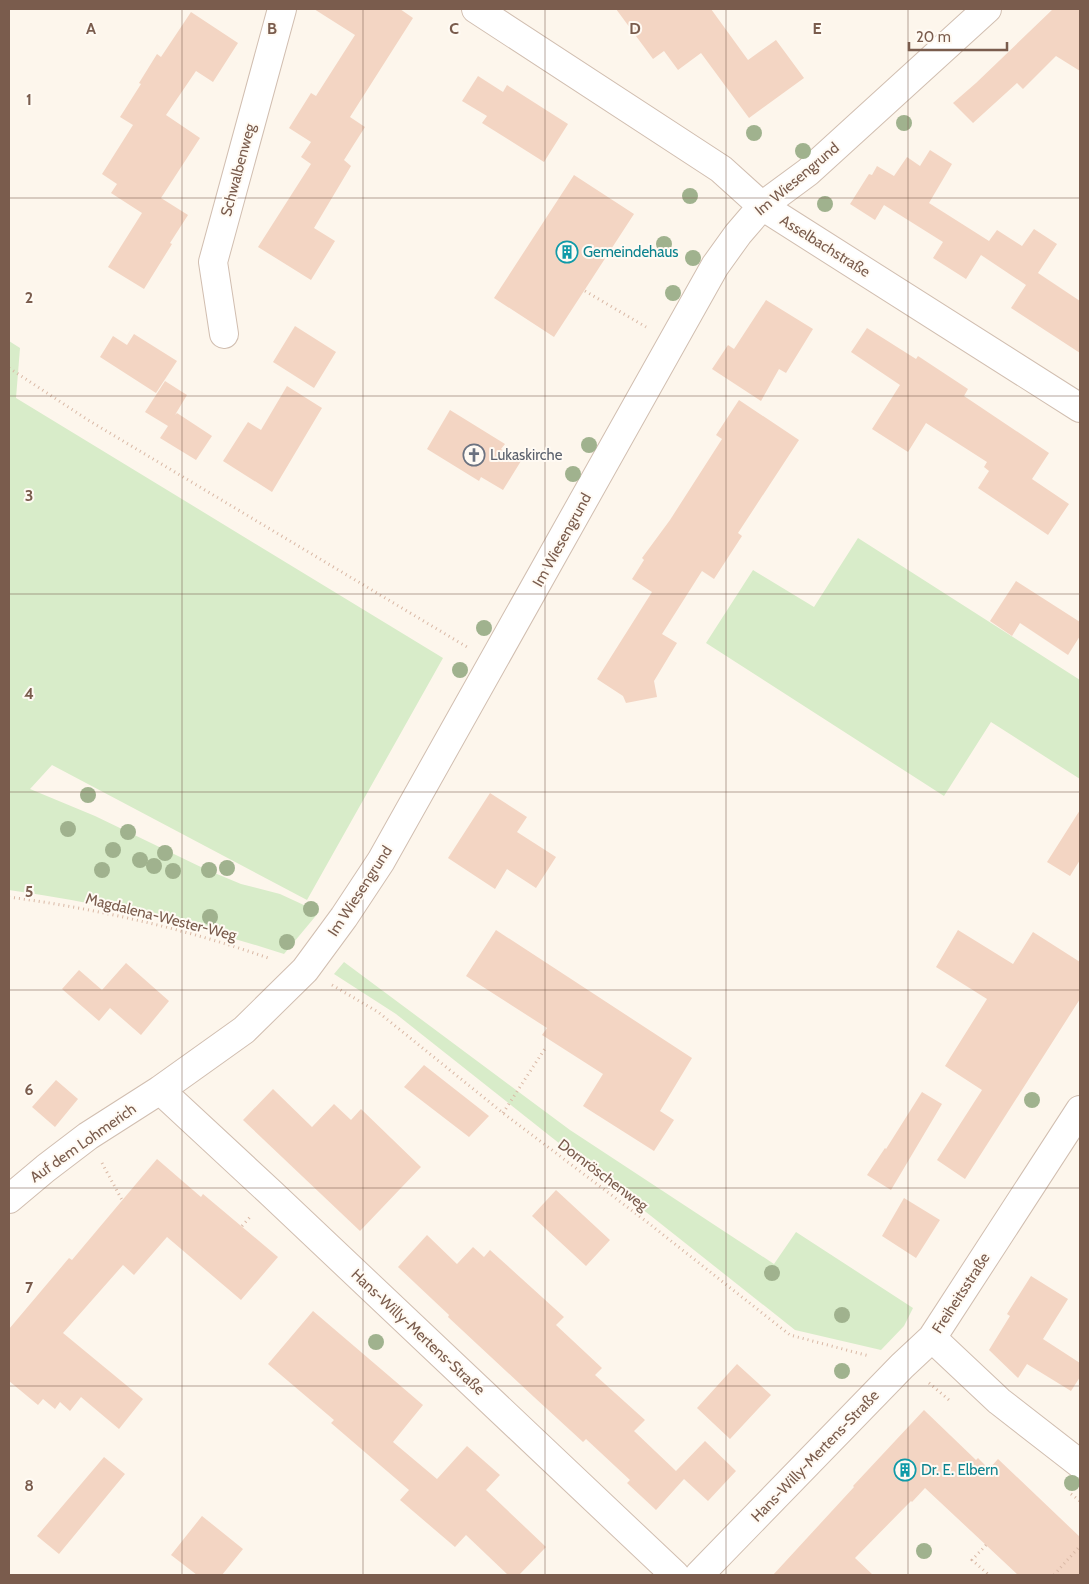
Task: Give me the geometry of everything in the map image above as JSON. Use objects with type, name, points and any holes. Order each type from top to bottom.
[{"type":"street","name":"Schwalbenweg","points":[[224,334],[213,262],[282,9]]},
{"type":"street","name":"Asselbachstraße","points":[[476,9],[721,169],[762,206],[1080,408]]},
{"type":"street","name":"Im Wiesengrund","points":[[160,1090],[244,1030],[305,970],[382,861],[715,266],[738,234],[762,206],[808,172],[987,9]]},
{"type":"street","name":"Auf dem Lohmerich","points":[[9,1199],[88,1136],[160,1090]]},
{"type":"street","name":"Hans-Willy-Mertens-Straße","points":[[160,1090],[675,1575]]},
{"type":"street","name":"Freiheitsstraße","points":[[1080,1110],[932,1338],[999,1401],[1080,1464]]},
{"type":"street","name":"Hans-Willy-Mertens-Straße","points":[[699,1575],[902,1366],[932,1338]]},
{"type":"path","points":[[585,291],[630,317]]},
{"type":"path","points":[[9,368],[88,420],[493,662]]},
{"type":"path","name":"Magdalena-Wester-Weg","points":[[9,896],[59,904],[191,934],[305,970]]},
{"type":"path","name":"Dornröschenweg","points":[[305,970],[378,1012],[503,1113],[647,1222],[790,1335],[902,1366]]},
{"type":"path","points":[[503,1113],[546,1047]]},
{"type":"path","points":[[88,1136],[122,1200]]},
{"type":"path","points":[[986,1545],[972,1560],[989,1575]]},
{"type":"path","points":[[1054,1575],[1080,1546]]},
{"type":"green space","points":[[9,341],[20,348],[16,398],[443,658],[307,900],[52,765],[30,789],[95,816],[205,869],[241,884],[280,894],[319,912],[284,954],[148,916],[79,901],[9,890]]},
{"type":"green space","points":[[858,538],[1080,680],[1080,779],[991,722],[944,796],[706,643],[753,570],[814,607]]},
{"type":"green space","points":[[344,962],[570,1130],[774,1264],[796,1232],[913,1308],[904,1326],[881,1350],[795,1330],[396,1014],[334,974]]},
{"type":"building","points":[[314,9],[400,9],[413,18],[350,117],[365,127],[344,160],[351,166],[314,228],[335,241],[311,280],[258,247],[311,164],[301,157],[311,142],[289,128],[311,93],[316,96],[355,35]]},
{"type":"building","points":[[616,9],[711,9],[748,60],[776,40],[804,78],[749,118],[701,53],[678,70],[664,51],[653,59]]},
{"type":"building","points":[[1053,9],[1080,9],[1080,71],[1056,56],[1023,89],[1017,83],[973,123],[953,103]]},
{"type":"building","points":[[191,12],[238,43],[213,82],[196,71],[166,115],[200,138],[161,198],[188,215],[144,289],[108,267],[142,213],[111,193],[117,184],[102,174],[133,125],[120,117],[157,54],[161,57]]},
{"type":"building","points":[[478,76],[503,92],[507,85],[568,124],[544,162],[482,123],[487,116],[462,101]]},
{"type":"building","points":[[930,150],[952,164],[929,203],[989,241],[997,230],[1022,246],[1034,229],[1057,244],[1038,273],[1080,301],[1080,353],[1011,308],[1026,285],[981,255],[966,279],[933,258],[943,242],[884,205],[875,220],[850,204],[869,174],[872,175],[877,166],[894,176],[907,157],[920,166]]},
{"type":"building","name":"Gemeindehaus","points":[[574,175],[634,214],[554,337],[494,298]]},
{"type":"building","points":[[766,300],[813,329],[786,373],[779,369],[761,401],[712,369],[728,345],[734,349]]},
{"type":"building","points":[[295,326],[336,352],[314,388],[273,362]]},
{"type":"building","points":[[867,328],[916,359],[918,356],[968,389],[964,396],[1049,453],[1032,479],[1069,504],[1048,535],[978,488],[989,471],[984,467],[987,462],[926,423],[908,452],[872,429],[900,385],[851,352]]},
{"type":"building","points":[[134,334],[177,361],[156,393],[100,357],[113,336],[127,345]]},
{"type":"building","points":[[165,381],[187,395],[175,415],[177,413],[212,436],[196,460],[160,438],[168,426],[145,412]]},
{"type":"building","points":[[287,386],[322,408],[272,492],[223,461],[248,422],[261,430]]},
{"type":"building","points":[[739,400],[799,440],[738,533],[742,536],[714,579],[702,571],[662,634],[677,643],[654,681],[657,697],[626,703],[623,696],[597,679],[652,592],[632,579],[644,560],[642,558],[670,520],[722,439],[716,435]]},
{"type":"building","name":"Lukaskirche","points":[[450,410],[505,444],[501,449],[521,461],[503,490],[481,477],[479,481],[427,449]]},
{"type":"building","points":[[1016,581],[1080,622],[1080,636],[1068,655],[1020,623],[1012,636],[990,621]]},
{"type":"building","points":[[490,793],[527,817],[517,832],[556,857],[536,888],[507,869],[495,889],[448,858]]},
{"type":"building","points":[[1080,810],[1080,860],[1070,876],[1047,862]]},
{"type":"building","points":[[496,930],[692,1058],[660,1111],[674,1120],[654,1151],[583,1106],[603,1074],[542,1035],[547,1028],[466,976]]},
{"type":"building","points":[[958,930],[1013,964],[1033,932],[1080,962],[1080,999],[965,1179],[937,1160],[982,1090],[945,1066],[987,999],[936,967]]},
{"type":"building","points":[[126,963],[169,1001],[141,1035],[110,1008],[99,1021],[62,989],[79,970],[102,990]]},
{"type":"building","points":[[424,1065],[489,1116],[469,1137],[404,1087]]},
{"type":"building","points":[[56,1080],[78,1099],[55,1127],[32,1107]]},
{"type":"building","points":[[273,1089],[312,1127],[334,1104],[351,1120],[361,1109],[421,1167],[360,1231],[243,1120]]},
{"type":"building","points":[[922,1092],[942,1104],[891,1190],[867,1175]]},
{"type":"building","points":[[157,1159],[201,1197],[203,1194],[278,1257],[241,1300],[167,1237],[134,1275],[123,1265],[63,1333],[143,1399],[119,1429],[81,1397],[70,1411],[60,1402],[55,1409],[43,1399],[38,1405],[9,1381],[9,1329],[69,1258],[72,1260]]},
{"type":"building","points":[[556,1190],[610,1240],[586,1266],[532,1216]]},
{"type":"building","points":[[904,1198],[940,1220],[916,1258],[882,1236]]},
{"type":"building","points":[[427,1235],[457,1264],[473,1247],[484,1257],[490,1250],[564,1317],[556,1325],[602,1368],[595,1375],[645,1420],[634,1431],[676,1471],[705,1441],[736,1471],[708,1501],[684,1479],[656,1510],[627,1483],[630,1480],[586,1439],[583,1442],[448,1317],[449,1315],[398,1267]]},
{"type":"building","points":[[1031,1276],[1068,1299],[1043,1339],[1080,1363],[1080,1377],[1071,1391],[1027,1364],[1018,1378],[989,1350],[1010,1316],[1007,1314]]},
{"type":"building","points":[[313,1311],[423,1405],[393,1442],[437,1479],[467,1446],[500,1475],[486,1490],[546,1547],[519,1575],[508,1575],[466,1535],[455,1547],[400,1500],[409,1490],[331,1423],[334,1420],[268,1364]]},
{"type":"building","points":[[737,1364],[771,1395],[730,1439],[697,1408]]},
{"type":"building","points":[[924,1410],[976,1460],[978,1458],[989,1469],[998,1459],[1080,1537],[1080,1575],[1018,1575],[925,1488],[855,1558],[873,1575],[773,1575]]},
{"type":"building","points":[[104,1457],[125,1474],[59,1554],[37,1536]]},
{"type":"building","points":[[202,1516],[243,1549],[222,1575],[197,1575],[171,1555]]},
{"type":"place","name":"Gemeindehaus","points":[[567,252]]},
{"type":"place","name":"Lukaskirche","points":[[474,455]]},
{"type":"place","name":"Dr. E. Elbern","points":[[905,1470]]}]
